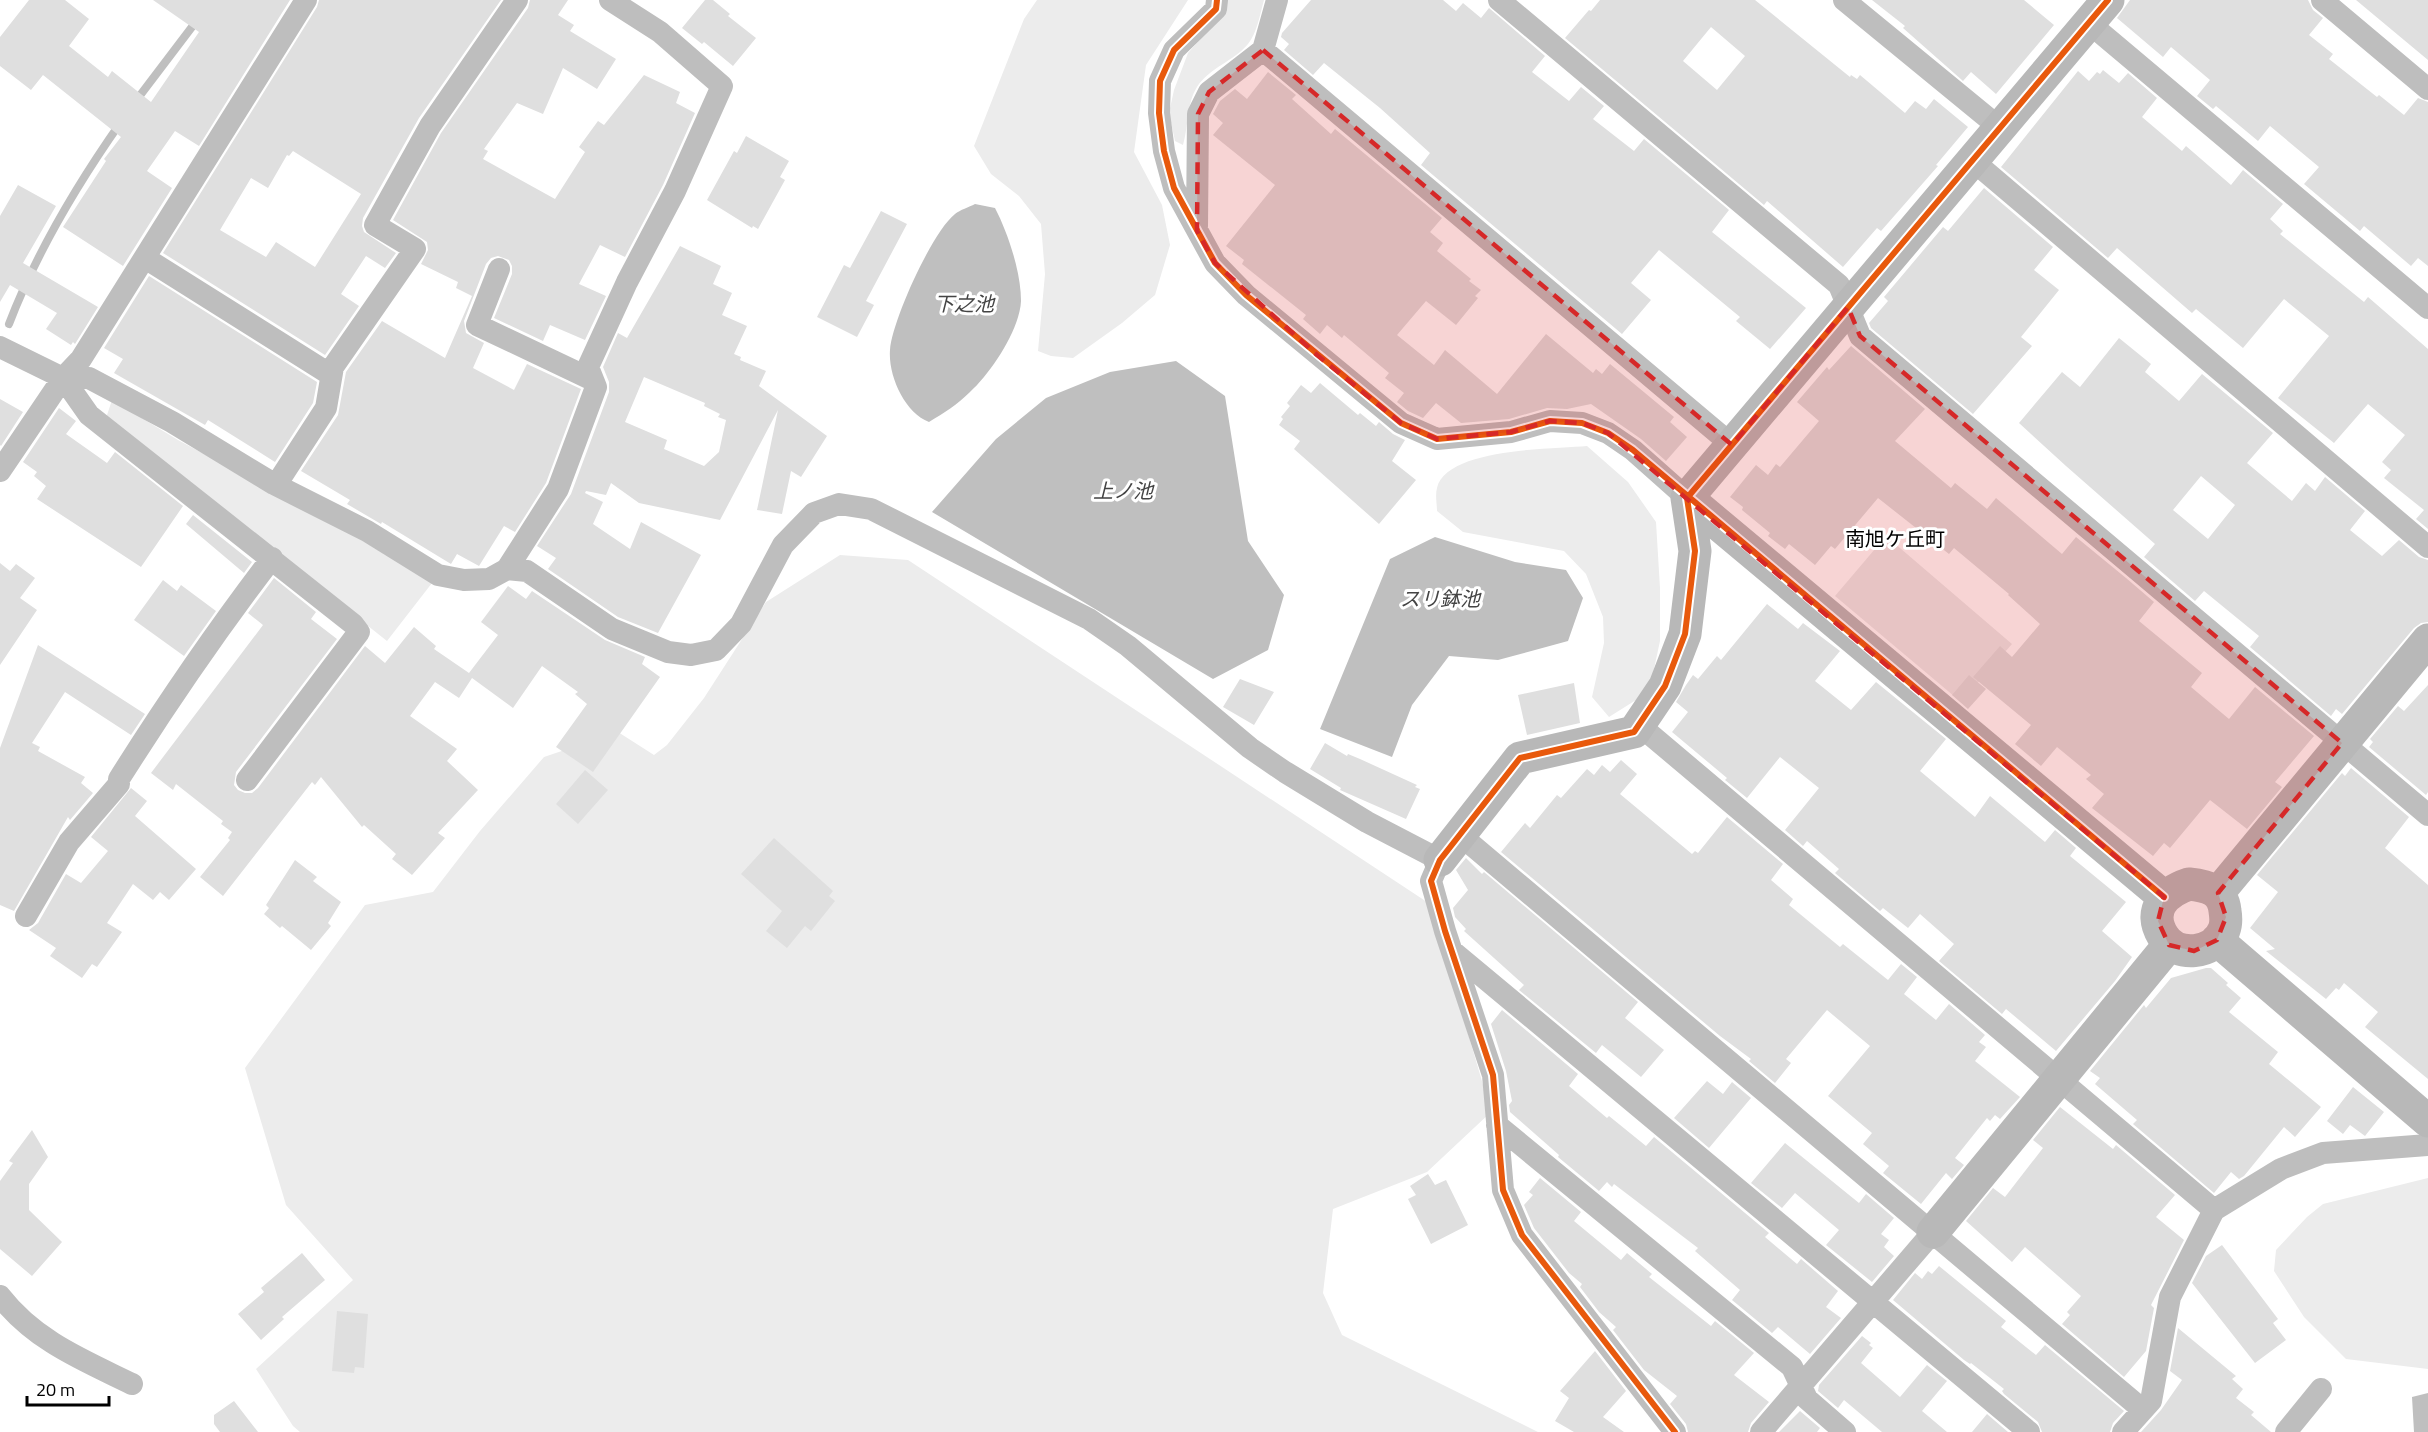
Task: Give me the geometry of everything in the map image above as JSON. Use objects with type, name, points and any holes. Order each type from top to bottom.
[{"type":"street","points":[[0,471],[63,378],[81,358],[306,0]]},
{"type":"street","points":[[276,484],[326,408],[333,367],[415,249],[375,225],[430,126],[517,0]]},
{"type":"street","points":[[0,347],[63,378],[89,378],[172,422],[276,484],[367,531],[438,575],[464,580],[489,579],[507,569],[558,489],[596,387],[588,367],[627,282],[675,191],[722,86],[660,32],[610,0]]},
{"type":"street","points":[[1217,0],[1216,9],[1174,50],[1160,81],[1159,113],[1164,152],[1174,188],[1215,263],[1246,295],[1401,423],[1437,439],[1511,432],[1550,421],[1582,423],[1608,433],[1633,450],[1687,498],[2164,897]]},
{"type":"street","points":[[1197,231],[1198,114],[1209,92],[1263,50],[1277,0]]},
{"type":"street","points":[[1499,0],[1839,285],[1860,336],[2428,815]]},
{"type":"street","points":[[1844,0],[2000,128]]},
{"type":"street","points":[[2322,0],[2428,89]]},
{"type":"street","points":[[1675,1432],[1522,1235],[1503,1190],[1493,1075],[1431,881],[1440,861],[1520,758],[1634,732],[1665,687],[1685,634],[1695,551],[1687,498],[2000,128],[2095,8],[2428,308]]},
{"type":"street","points":[[1263,50],[1732,445]]},
{"type":"street","points":[[1972,160],[2428,547]]},
{"type":"street","points":[[145,258],[332,375]]},
{"type":"street","points":[[498,269],[477,325],[593,380]]},
{"type":"street","points":[[63,378],[90,415],[272,558],[353,624],[359,632],[294,732],[247,780]]},
{"type":"street","points":[[507,569],[527,571],[612,629],[668,652],[691,655],[716,650],[741,624],[783,545],[814,513],[839,504],[871,509],[1089,619],[1128,646],[1250,748],[1367,822],[1440,861]]},
{"type":"street","points":[[26,916],[69,842],[118,784],[161,713],[218,629],[272,558]]},
{"type":"street","points":[[2218,893],[2428,640]]},
{"type":"street","points":[[1639,725],[2214,1210]]},
{"type":"street","points":[[1460,835],[2143,1410]]},
{"type":"street","points":[[2189,884],[2205,885],[2218,893],[2224,904],[2226,917],[2224,930],[2217,940],[2194,951],[2179,950],[2169,945],[2161,933],[2158,921],[2159,908],[2164,897],[2174,889],[2189,884]]},
{"type":"street","points":[[2217,940],[2428,1121]]},
{"type":"street","points":[[1761,1432],[1933,1232],[2169,945]]},
{"type":"street","points":[[1452,951],[2029,1432]]},
{"type":"street","points":[[1497,1125],[1792,1367],[1807,1400],[1845,1432]]},
{"type":"street","points":[[2122,1432],[2151,1401],[2170,1297],[2214,1210],[2281,1169],[2323,1153],[2428,1145]]},
{"type":"street","points":[[0,1296],[13,1313],[46,1340],[132,1384]]},
{"type":"street","points":[[2286,1432],[2321,1389]]},
{"type":"highlighted area","points":[[1263,50],[1732,445],[1848,307],[1860,336],[2342,743],[2218,893],[2226,917],[2217,940],[2194,951],[2169,945],[2158,921],[2164,897],[1608,433],[1582,423],[1550,421],[1511,432],[1437,439],[1401,423],[1317,355],[1215,263],[1197,231],[1198,114],[1209,92]]},
{"type":"shaded area","points":[[1037,0],[1188,0],[1146,65],[1134,152],[1162,205],[1170,245],[1155,295],[1122,323],[1073,358],[1051,356],[1038,351],[1045,274],[1041,224],[1019,196],[991,174],[974,146],[1024,19]]},
{"type":"shaded area","points":[[1226,0],[1264,0],[1256,29],[1248,44],[1202,80],[1193,94],[1183,145],[1175,141],[1169,113],[1174,90],[1188,53],[1225,11]]},
{"type":"shaded area","points":[[112,400],[178,440],[345,530],[432,583],[387,641],[106,418]]},
{"type":"shaded area","points":[[1587,446],[1628,482],[1656,522],[1660,641],[1652,678],[1636,700],[1609,717],[1592,697],[1604,643],[1603,617],[1586,574],[1564,551],[1463,532],[1437,511],[1437,488],[1445,475],[1459,465],[1503,453]]},
{"type":"shaded area","points":[[1886,536],[2012,644],[1961,702],[1835,596]]},
{"type":"shaded area","points":[[840,555],[908,560],[1430,904],[1491,1112],[1427,1172],[1333,1209],[1323,1293],[1342,1335],[1538,1432],[300,1432],[293,1426],[256,1369],[353,1280],[286,1205],[245,1068],[365,905],[433,892],[480,831],[544,757],[618,732],[654,755],[667,745],[704,698],[766,602]]},
{"type":"shaded area","points":[[2428,1178],[2428,1369],[2346,1359],[2304,1317],[2274,1271],[2276,1250],[2307,1217],[2323,1204]]},
{"type":"water","name":"下之池","points":[[975,204],[995,208],[1005,229],[1019,278],[1021,301],[1019,312],[1010,337],[987,374],[961,400],[929,422],[912,411],[895,382],[890,360],[892,337],[905,299],[935,239],[955,214]]},
{"type":"water","name":"上ノ池","points":[[1176,361],[1225,396],[1248,541],[1284,595],[1268,650],[1213,679],[932,512],[996,439],[1046,398],[1110,372]]},
{"type":"water","name":"スリ鉢池","points":[[1435,537],[1515,562],[1566,570],[1583,598],[1568,641],[1498,660],[1449,656],[1412,705],[1392,757],[1320,729],[1390,559]]},
{"type":"water","points":[[2428,1393],[2428,1432],[2414,1432],[2412,1397]]},
{"type":"building","points":[[29,0],[65,0],[89,19],[69,46],[108,77],[112,71],[151,102],[199,32],[153,0],[290,0],[199,146],[175,131],[147,171],[172,188],[123,266],[63,227],[106,161],[104,159],[121,137],[43,75],[31,90],[0,66],[0,37]]},
{"type":"building","points":[[319,0],[501,0],[419,118],[363,218],[364,232],[396,253],[385,268],[366,256],[341,294],[359,306],[325,355],[163,253],[317,7]],"holes":[[[293,151],[361,194],[315,267],[276,242],[266,257],[220,230],[251,178],[268,188],[287,155],[289,156]]]},
{"type":"building","points":[[530,0],[568,0],[558,15],[574,25],[570,31],[616,59],[597,89],[563,68],[543,114],[517,103],[484,149],[488,151],[483,159],[555,199],[585,152],[579,147],[598,121],[604,125],[644,75],[680,92],[676,103],[695,113],[663,185],[625,257],[600,245],[579,284],[606,296],[585,340],[550,325],[543,341],[494,318],[512,274],[512,266],[509,260],[498,256],[491,258],[486,264],[464,321],[466,333],[484,343],[473,368],[514,390],[527,364],[581,389],[546,483],[515,532],[504,526],[479,566],[457,554],[451,564],[382,522],[381,524],[347,504],[350,500],[301,471],[338,415],[346,372],[382,321],[445,358],[472,296],[456,288],[458,282],[421,264],[428,250],[427,242],[393,220],[441,133],[528,8]]},
{"type":"building","points":[[705,0],[713,0],[730,14],[728,16],[756,38],[733,66],[704,42],[702,44],[682,28]]},
{"type":"building","points":[[1311,0],[1443,0],[1456,11],[1463,3],[1481,18],[1489,8],[1545,56],[1532,72],[1569,101],[1581,87],[1604,106],[1593,119],[1634,151],[1644,139],[1729,210],[1712,232],[1806,308],[1770,349],[1736,321],[1740,317],[1659,250],[1631,283],[1651,300],[1622,334],[1421,165],[1430,153],[1380,108],[1324,63],[1313,75],[1284,50],[1289,44],[1281,37],[1282,33]]},
{"type":"building","points":[[1600,0],[1755,0],[1850,77],[1851,75],[1857,79],[1860,75],[1905,113],[1915,101],[1926,109],[1934,99],[1968,127],[1936,165],[1938,166],[1881,231],[1877,228],[1843,267],[1767,201],[1764,205],[1565,38],[1589,10],[1591,11]],"holes":[[[1711,27],[1745,56],[1717,90],[1683,61]]]},
{"type":"building","points":[[1872,0],[2024,0],[2054,25],[1996,94],[1971,72],[1963,81],[1903,28],[1905,26]]},
{"type":"building","points":[[2130,0],[2308,0],[2313,10],[2323,18],[2309,35],[2333,54],[2329,59],[2404,115],[2418,98],[2428,102],[2428,266],[2418,258],[2411,266],[2364,226],[2360,231],[2304,184],[2319,167],[2270,126],[2258,141],[2216,106],[2213,109],[2197,96],[2210,80],[2171,47],[2163,57],[2117,18]]},
{"type":"building","points":[[2356,0],[2428,0],[2428,60]]},
{"type":"building","points":[[2103,70],[2119,83],[2128,73],[2157,98],[2142,117],[2182,151],[2186,146],[2231,185],[2243,170],[2283,204],[2270,219],[2283,231],[2280,234],[2364,302],[2368,297],[2428,349],[2428,529],[2416,519],[2424,510],[2384,478],[2391,470],[2382,462],[2405,435],[2368,404],[2334,443],[2278,398],[2329,336],[2284,299],[2243,348],[2196,309],[2192,313],[2117,248],[2108,258],[2001,167],[2078,71],[2089,81],[2097,72],[2100,74]]},
{"type":"building","points":[[1268,72],[1296,95],[1292,99],[1331,134],[1335,129],[1442,218],[1430,232],[1443,243],[1437,251],[1481,290],[1475,296],[1478,298],[1456,325],[1426,301],[1397,335],[1434,365],[1445,350],[1497,394],[1546,334],[1593,373],[1596,369],[1602,374],[1610,364],[1674,417],[1670,422],[1687,437],[1666,461],[1641,439],[1591,404],[1567,409],[1547,408],[1509,419],[1461,423],[1436,403],[1423,418],[1408,411],[1397,402],[1404,393],[1385,378],[1389,373],[1344,335],[1342,338],[1327,325],[1320,334],[1303,319],[1306,315],[1242,264],[1244,260],[1226,246],[1275,185],[1213,135],[1223,123],[1213,114],[1220,101],[1235,89],[1247,99]]},
{"type":"building","points":[[746,136],[789,161],[780,177],[785,180],[758,229],[753,226],[752,228],[707,200],[734,151],[737,153]]},
{"type":"building","points":[[18,185],[56,206],[23,263],[98,307],[75,344],[73,342],[71,345],[46,329],[57,313],[10,285],[0,302],[0,216]]},
{"type":"building","points":[[1984,188],[2053,247],[2034,270],[2059,290],[2021,337],[2032,346],[1973,414],[1871,328],[1869,323],[1888,301],[1884,297],[1943,227],[1948,231]]},
{"type":"building","points":[[881,211],[907,224],[866,301],[874,305],[857,337],[817,317],[844,265],[850,268]]},
{"type":"building","points":[[680,246],[721,266],[713,284],[732,293],[722,315],[747,326],[734,354],[741,357],[740,360],[766,371],[759,386],[827,436],[801,477],[791,471],[782,514],[757,510],[778,410],[720,520],[639,503],[611,483],[606,495],[586,491],[585,493],[603,502],[593,524],[630,549],[641,522],[701,555],[658,633],[618,617],[548,569],[556,558],[537,546],[571,494],[609,392],[609,382],[603,367],[618,333],[627,338]],"holes":[[[644,377],[705,403],[704,406],[720,414],[718,417],[726,420],[719,452],[704,466],[664,449],[667,440],[625,422]]]},
{"type":"building","points":[[149,276],[317,382],[313,403],[275,462],[208,420],[205,425],[114,373],[123,359],[104,348]]},
{"type":"building","points":[[2119,338],[2151,364],[2145,372],[2179,401],[2202,374],[2273,433],[2247,463],[2292,501],[2306,483],[2315,491],[2325,477],[2365,511],[2350,530],[2382,556],[2399,540],[2419,557],[2428,560],[2428,622],[2421,623],[2414,628],[2342,714],[2336,709],[2331,716],[2250,647],[2259,636],[2204,591],[2195,601],[2144,557],[2155,544],[2019,423],[2062,372],[2080,387]],"holes":[[[2201,476],[2235,505],[2208,539],[2173,510]]]},
{"type":"building","points":[[1851,346],[1925,409],[1895,441],[1951,488],[1955,483],[1987,509],[1996,498],[2062,554],[2076,537],[2126,578],[2154,602],[2139,621],[2202,673],[2191,687],[2229,719],[2255,687],[2314,736],[2275,782],[2282,787],[2247,829],[2210,800],[2170,848],[2164,843],[2153,856],[2092,808],[2104,794],[2086,779],[2091,775],[2057,747],[2041,766],[2015,744],[2031,725],[1973,677],[2000,646],[2012,657],[2040,624],[2009,594],[1954,548],[1949,554],[1878,498],[1835,549],[1831,546],[1815,565],[1789,544],[1785,549],[1768,536],[1770,533],[1730,497],[1756,465],[1768,475],[1776,464],[1780,467],[1819,421],[1797,402],[1827,367],[1829,370]]},
{"type":"building","points":[[1320,383],[1358,415],[1360,413],[1376,426],[1379,422],[1393,434],[1405,440],[1392,461],[1416,480],[1379,524],[1294,449],[1300,441],[1279,425],[1283,419],[1281,417],[1290,406],[1287,403],[1301,385],[1311,393]]},
{"type":"building","points":[[0,399],[23,412],[1,446],[0,445]]},
{"type":"building","points":[[59,408],[76,421],[66,434],[107,463],[115,452],[183,506],[141,567],[37,499],[46,486],[34,476],[37,472],[23,462]]},
{"type":"building","points":[[193,515],[252,562],[244,573],[186,524]]},
{"type":"building","points":[[0,563],[10,571],[16,564],[35,578],[20,598],[37,610],[0,665]]},
{"type":"building","points":[[274,578],[316,612],[311,619],[337,639],[236,772],[234,785],[245,793],[252,793],[258,788],[365,646],[385,663],[414,627],[436,646],[434,649],[469,673],[498,635],[481,622],[508,586],[526,599],[532,591],[605,640],[645,657],[642,664],[660,677],[593,772],[556,747],[587,704],[575,694],[578,692],[542,666],[513,708],[472,678],[459,698],[435,682],[410,716],[457,749],[447,761],[478,790],[438,833],[445,838],[412,875],[392,859],[396,854],[364,825],[362,827],[321,777],[315,785],[312,782],[223,896],[200,877],[230,840],[228,838],[232,832],[221,824],[223,821],[176,784],[173,790],[151,773],[263,625],[248,613]]},
{"type":"building","points":[[163,580],[177,591],[181,585],[216,611],[184,656],[134,620]]},
{"type":"building","points":[[1767,604],[1798,629],[1803,623],[1840,651],[1815,681],[1851,710],[1876,682],[1946,739],[1920,771],[1975,817],[1990,796],[2045,842],[2055,830],[2076,848],[2070,856],[2126,902],[2102,931],[2132,957],[2115,981],[2056,1051],[2006,1009],[2002,1014],[1939,961],[1954,944],[1920,914],[1908,928],[1883,908],[1880,911],[1835,873],[1839,869],[1807,841],[1803,846],[1785,830],[1819,788],[1780,757],[1747,798],[1725,780],[1727,778],[1672,732],[1688,712],[1676,702],[1693,675],[1698,679],[1717,656],[1721,660]]},
{"type":"building","points":[[38,645],[145,714],[131,735],[65,692],[32,743],[40,747],[38,751],[85,777],[81,783],[93,793],[70,820],[68,817],[14,911],[0,905],[0,748]]},
{"type":"building","points":[[1969,675],[1986,689],[1968,709],[1952,695]]},
{"type":"building","points":[[1240,679],[1274,692],[1254,725],[1223,707]]},
{"type":"building","points":[[1574,683],[1580,723],[1527,735],[1518,695]]},
{"type":"building","points":[[2428,685],[2428,792],[2426,795],[2369,747],[2373,742],[2370,739],[2398,706],[2404,711]]},
{"type":"building","points":[[1325,743],[1347,756],[1348,754],[1417,785],[1415,787],[1420,789],[1406,819],[1340,790],[1341,788],[1310,769]]},
{"type":"building","points":[[1621,760],[1637,774],[1620,794],[1692,854],[1695,851],[1698,853],[1727,817],[1783,864],[1771,880],[1793,899],[1789,905],[1840,947],[1843,944],[1888,980],[1901,964],[1917,977],[1904,994],[1936,1020],[1949,1004],[1985,1035],[1979,1042],[1986,1047],[1975,1061],[2020,1097],[2000,1119],[1995,1115],[1990,1121],[1987,1118],[1955,1158],[1964,1165],[1952,1179],[1946,1173],[1921,1204],[1883,1173],[1889,1166],[1863,1144],[1872,1133],[1828,1096],[1870,1046],[1827,1010],[1786,1059],[1791,1063],[1775,1083],[1749,1061],[1751,1059],[1720,1036],[1501,852],[1525,823],[1530,828],[1557,795],[1561,798],[1587,769],[1594,775],[1602,765],[1610,772]]},
{"type":"building","points":[[2351,768],[2409,817],[2385,848],[2428,885],[2428,1079],[2365,1027],[2378,1012],[2344,983],[2339,990],[2336,988],[2326,999],[2266,951],[2275,949],[2250,928],[2278,892],[2257,875],[2342,773],[2345,776]]},
{"type":"building","points":[[585,770],[608,790],[578,824],[556,804]]},
{"type":"building","points":[[131,788],[147,801],[135,816],[196,869],[169,900],[160,892],[153,900],[133,884],[107,923],[122,932],[97,967],[92,964],[82,978],[50,956],[56,948],[29,930],[38,923],[66,874],[81,883],[108,851],[91,837]]},
{"type":"building","points":[[774,838],[833,891],[829,896],[835,901],[811,931],[805,926],[787,948],[766,931],[782,911],[741,874]]},
{"type":"building","points":[[1466,858],[1482,874],[1484,872],[1638,1002],[1625,1018],[1664,1050],[1641,1077],[1602,1045],[1596,1053],[1519,990],[1524,985],[1464,931],[1466,929],[1455,917],[1453,908],[1468,890],[1456,870]]},
{"type":"building","points":[[295,860],[317,877],[313,881],[341,902],[328,923],[331,926],[311,950],[264,914],[269,908],[266,905]]},
{"type":"building","points":[[2211,968],[2241,998],[2229,1012],[2278,1052],[2269,1064],[2321,1107],[2295,1137],[2284,1127],[2244,1176],[2239,1179],[2231,1172],[2214,1193],[2133,1124],[2137,1120],[2095,1084],[2100,1078],[2090,1071],[2144,1005],[2146,1008],[2171,978]]},
{"type":"building","points":[[1502,1010],[1578,1074],[1569,1086],[1607,1118],[1609,1116],[1646,1146],[1654,1137],[1769,1233],[1765,1237],[1797,1264],[1801,1259],[1838,1291],[1826,1307],[1841,1318],[1810,1354],[1778,1327],[1772,1333],[1732,1300],[1740,1290],[1695,1251],[1698,1248],[1614,1184],[1612,1187],[1607,1182],[1599,1191],[1510,1112],[1509,1105],[1512,1101],[1506,1071],[1491,1024]]},
{"type":"building","points":[[1707,1081],[1723,1094],[1732,1082],[1751,1098],[1709,1148],[1674,1118]]},
{"type":"building","points":[[2353,1087],[2384,1112],[2365,1136],[2350,1125],[2343,1134],[2327,1121]]},
{"type":"building","points":[[2060,1107],[2113,1149],[2116,1145],[2175,1195],[2156,1217],[2184,1240],[2151,1305],[2154,1308],[2146,1351],[2124,1377],[2062,1324],[2070,1315],[2067,1312],[2081,1296],[2025,1247],[2012,1262],[1966,1221],[1993,1188],[2005,1197],[2043,1148],[2033,1140]]},
{"type":"building","points":[[32,1130],[48,1157],[29,1184],[29,1210],[62,1242],[32,1276],[0,1249],[0,1181],[13,1163],[9,1161]]},
{"type":"building","points":[[1785,1143],[1859,1203],[1866,1194],[1894,1218],[1881,1234],[1889,1240],[1884,1247],[1894,1256],[1872,1282],[1826,1245],[1839,1230],[1795,1193],[1782,1208],[1751,1183]]},
{"type":"building","points":[[1428,1174],[1435,1185],[1446,1180],[1468,1225],[1431,1244],[1408,1199],[1416,1195],[1410,1186]]},
{"type":"building","points":[[1540,1178],[1581,1212],[1574,1221],[1621,1260],[1627,1253],[1652,1274],[1649,1277],[1711,1326],[1715,1321],[1754,1353],[1734,1375],[1769,1402],[1751,1423],[1748,1432],[1688,1432],[1686,1424],[1670,1404],[1677,1396],[1644,1370],[1613,1330],[1616,1327],[1599,1312],[1580,1287],[1582,1284],[1569,1273],[1534,1228],[1524,1205],[1533,1195],[1529,1192]]},
{"type":"building","points":[[2222,1245],[2278,1319],[2273,1323],[2286,1340],[2255,1363],[2192,1283],[2206,1256]]},
{"type":"building","points":[[302,1253],[325,1280],[282,1317],[284,1319],[261,1340],[238,1314],[264,1292],[261,1288]]},
{"type":"building","points":[[1939,1266],[2006,1321],[2001,1327],[2036,1355],[2045,1345],[2124,1411],[2113,1423],[2110,1432],[2042,1432],[2038,1422],[2004,1394],[2002,1391],[2004,1389],[1964,1360],[1893,1300],[1915,1273],[1922,1279],[1928,1271],[1932,1274]]},
{"type":"building","points":[[337,1311],[368,1314],[364,1368],[355,1367],[354,1373],[332,1371]]},
{"type":"building","points":[[2178,1328],[2236,1376],[2232,1379],[2243,1389],[2236,1398],[2254,1412],[2251,1415],[2271,1432],[2141,1432],[2161,1410],[2182,1380],[2170,1371]]},
{"type":"building","points":[[1862,1336],[1871,1343],[1869,1345],[1873,1348],[1861,1363],[1900,1397],[1927,1365],[1947,1381],[1922,1411],[1947,1432],[1882,1432],[1844,1400],[1838,1408],[1818,1391],[1819,1385]]},
{"type":"building","points":[[1595,1351],[1626,1391],[1603,1417],[1624,1432],[1574,1432],[1555,1421],[1569,1398],[1560,1391]]},
{"type":"building","points":[[234,1401],[258,1432],[220,1432],[214,1424],[214,1415]]},
{"type":"building","points":[[1800,1411],[1820,1428],[1817,1432],[1779,1432]]},
{"type":"building","points":[[1987,1414],[2008,1432],[1972,1432]]},
{"type":"waterway","points":[[135,102],[198,19]]},
{"type":"waterway","points":[[9,324],[45,245],[88,170],[121,122]]},
{"type":"cycle path","points":[[1217,0],[1216,9],[1174,50],[1160,81],[1159,113],[1164,151],[1174,188],[1215,263],[1246,295],[1401,423],[1437,439],[1511,432],[1550,421],[1582,423],[1608,433],[1633,450],[2164,897]]},
{"type":"cycle path","points":[[1675,1432],[1522,1235],[1503,1190],[1493,1075],[1445,931],[1431,881],[1440,860],[1520,758],[1634,732],[1665,686],[1685,634],[1695,551],[1687,498],[2108,0]]},
{"type":"district","name":"南旭ケ丘町","points":[[1895,539]]}]
